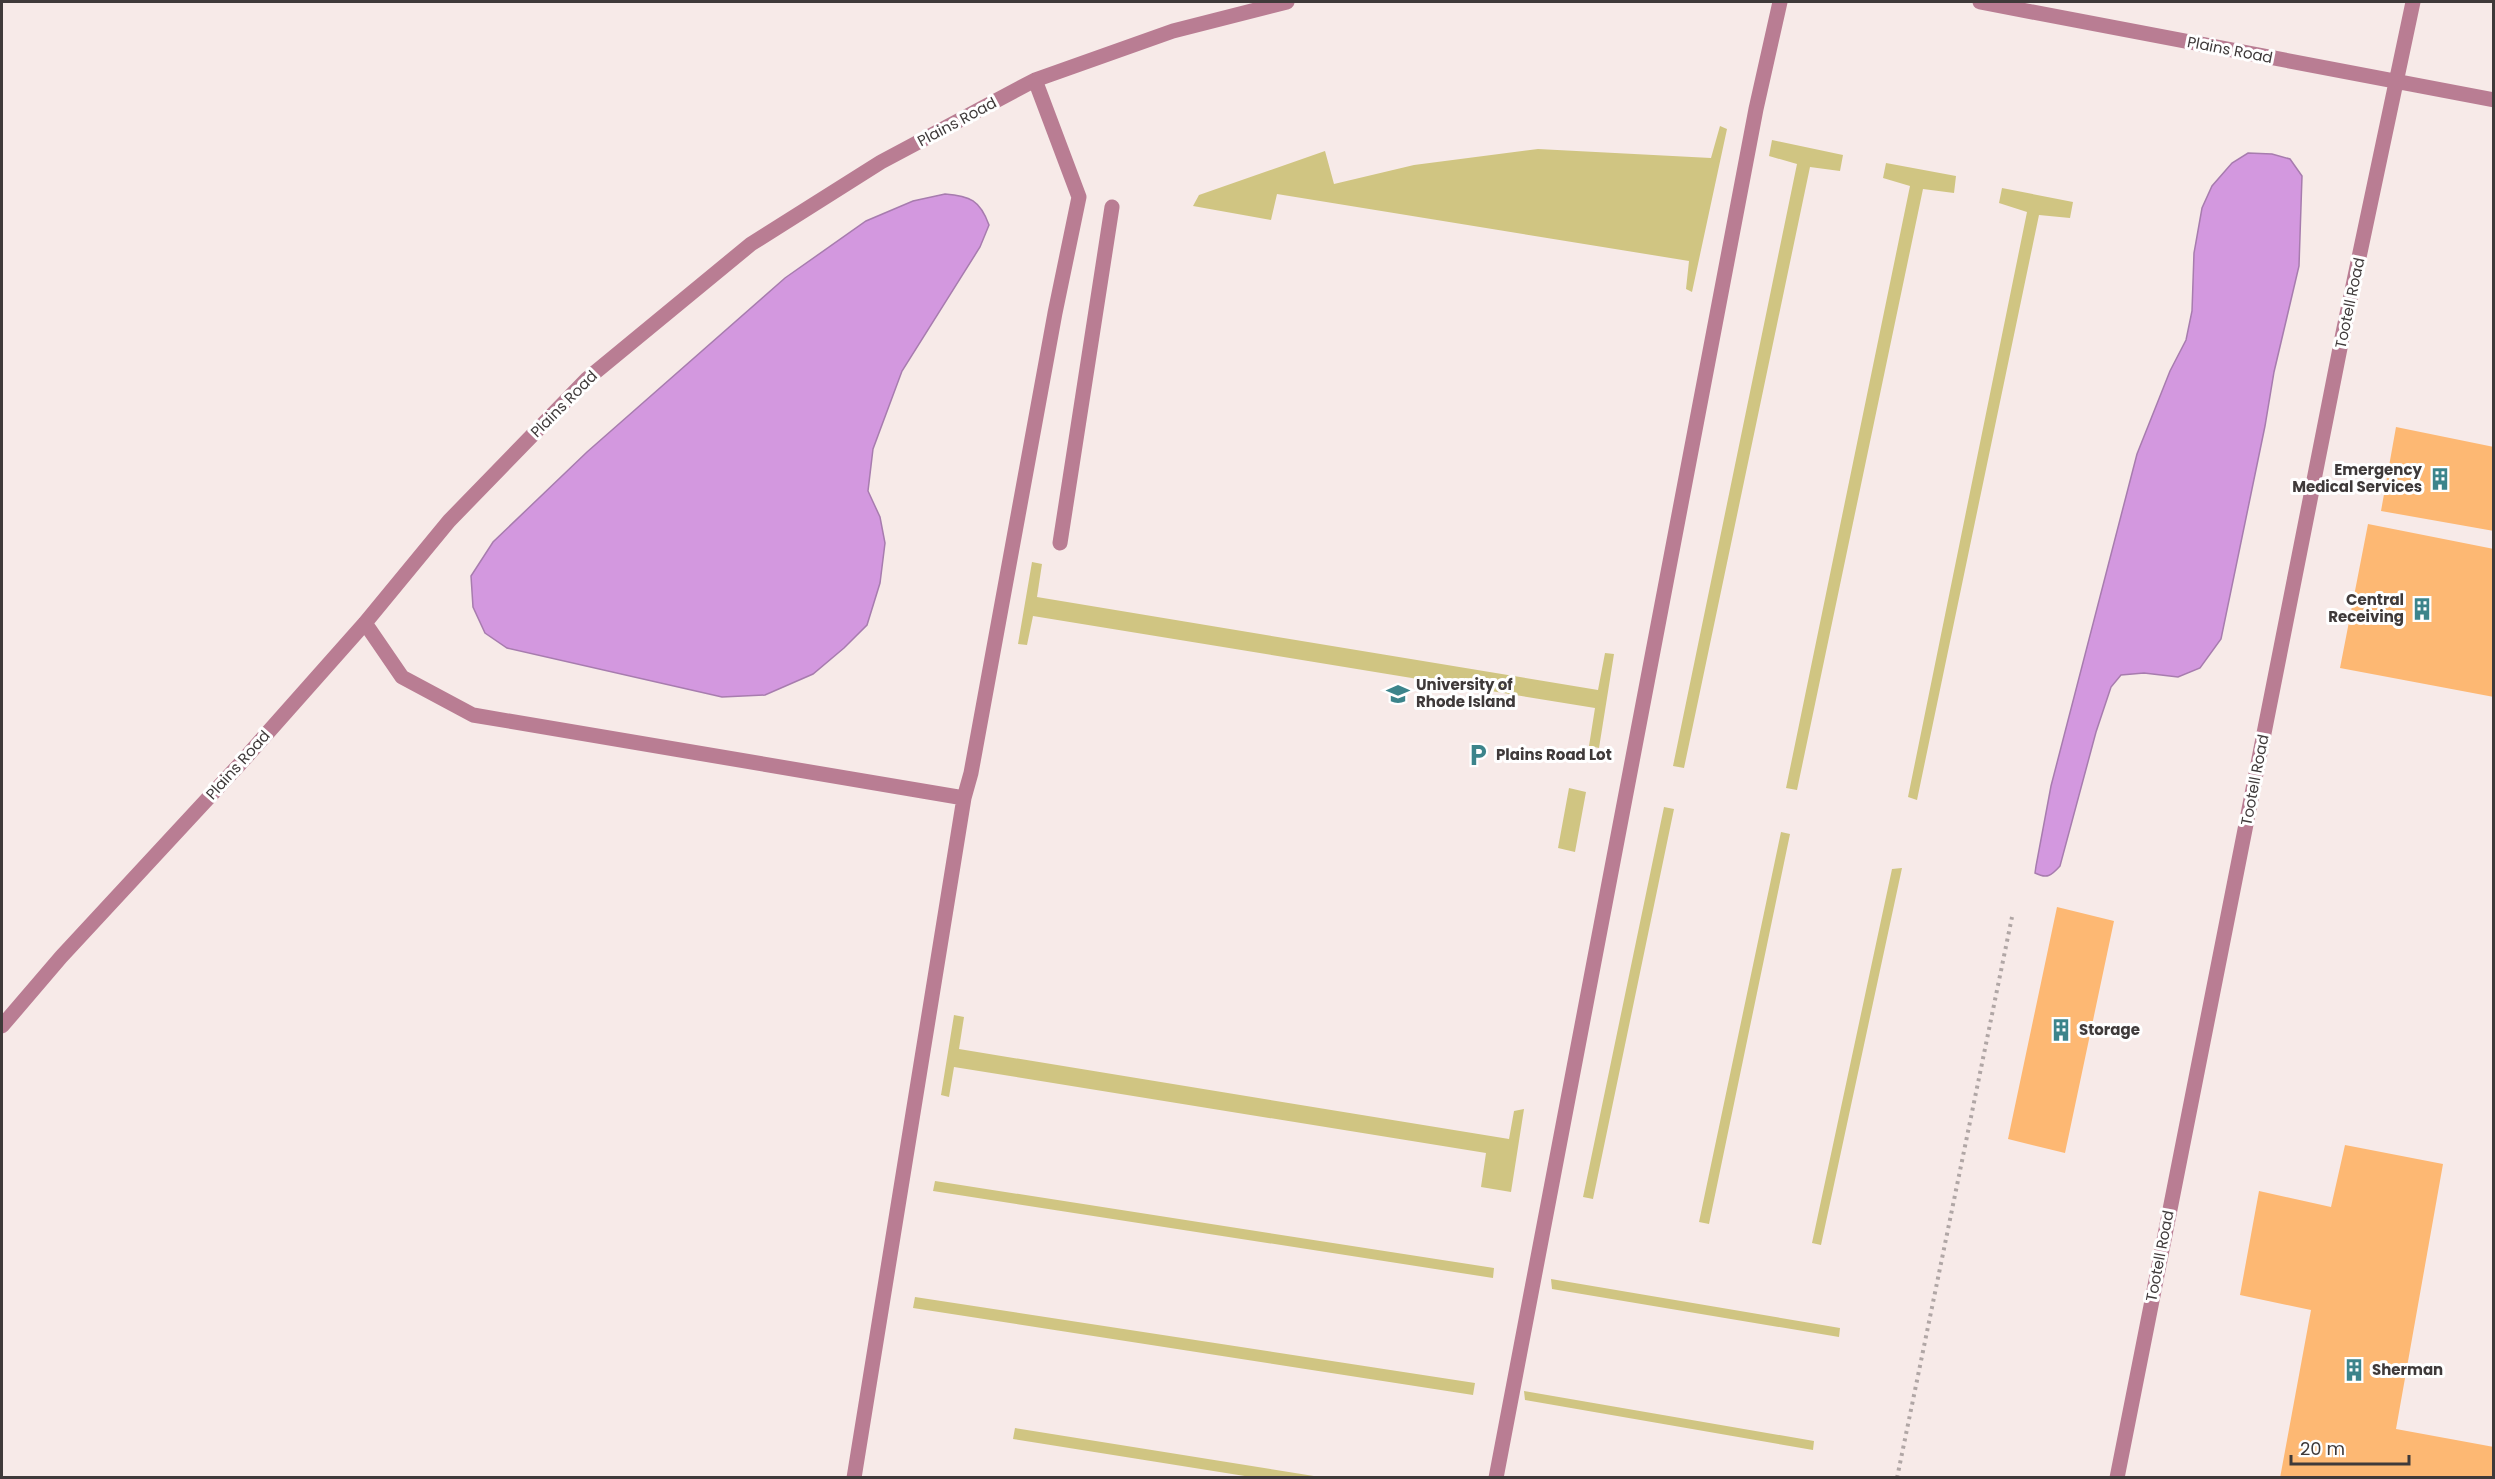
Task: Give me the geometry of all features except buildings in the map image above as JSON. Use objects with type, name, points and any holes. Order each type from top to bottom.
[{"type":"street","name":"Plains Road","points":[[2,1026],[61,957],[239,765],[365,623],[449,521],[587,380],[751,244],[881,162],[1035,80],[1173,31],[1287,2]]},
{"type":"street","points":[[1496,1478],[1754,121],[1780,2]]},
{"type":"street","name":"Plains Road","points":[[1980,2],[2493,100]]},
{"type":"street","points":[[2398,83],[2414,2]]},
{"type":"street","points":[[854,1478],[964,798],[971,773],[1055,313],[1079,197],[1035,80]]},
{"type":"street","name":"Tootell Road","points":[[2116,1478],[2343,333],[2398,83]]},
{"type":"street","points":[[1060,543],[1112,207]]},
{"type":"street","points":[[365,623],[402,677],[473,716],[964,798]]},
{"type":"path","points":[[1897,1478],[2012,917]]},
{"type":"shaded area","points":[[1720,126],[1727,129],[1692,292],[1686,289],[1689,261],[1277,194],[1271,220],[1193,206],[1199,195],[1325,151],[1334,184],[1414,165],[1538,149],[1711,158]]},
{"type":"shaded area","points":[[1772,140],[1843,155],[1840,171],[1810,167],[1684,768],[1673,766],[1797,164],[1769,156]]},
{"type":"shaded area","points":[[2248,153],[2272,154],[2290,159],[2302,176],[2299,266],[2274,372],[2221,639],[2200,668],[2178,677],[2144,673],[2121,675],[2111,687],[2096,732],[2060,866],[2049,876],[2039,875],[2035,873],[2051,786],[2137,454],[2170,371],[2186,340],[2192,311],[2194,253],[2202,208],[2212,186],[2232,163]]},
{"type":"shaded area","points":[[1886,163],[1956,176],[1954,193],[1923,189],[1797,790],[1786,788],[1910,186],[1883,178]]},
{"type":"shaded area","points":[[2002,188],[2073,202],[2070,218],[2039,215],[1917,800],[1908,797],[2027,212],[1999,203]]},
{"type":"shaded area","points":[[945,194],[961,196],[973,201],[982,210],[989,225],[980,247],[902,371],[873,449],[868,491],[880,517],[885,543],[880,583],[867,625],[844,648],[813,674],[765,695],[722,697],[507,648],[485,633],[473,607],[471,576],[493,542],[587,452],[785,278],[866,221],[913,201]]},
{"type":"shaded area","points":[[1032,562],[1042,564],[1037,597],[1598,690],[1605,653],[1614,654],[1599,748],[1589,746],[1595,708],[1033,616],[1027,645],[1018,644]]},
{"type":"shaded area","points":[[1569,788],[1586,792],[1575,852],[1558,848]]},
{"type":"shaded area","points":[[1664,807],[1674,809],[1593,1199],[1583,1197]]},
{"type":"shaded area","points":[[1781,832],[1790,834],[1709,1224],[1699,1222]]},
{"type":"shaded area","points":[[1902,868],[1821,1245],[1812,1243],[1892,869]]},
{"type":"shaded area","points":[[954,1015],[964,1017],[959,1049],[1509,1139],[1514,1111],[1524,1109],[1511,1192],[1481,1187],[1486,1153],[954,1067],[949,1097],[941,1095]]},
{"type":"shaded area","points":[[935,1181],[1494,1268],[1493,1278],[933,1191]]},
{"type":"shaded area","points":[[1551,1279],[1840,1328],[1839,1337],[1552,1289]]},
{"type":"shaded area","points":[[915,1297],[1475,1383],[1473,1395],[913,1308]]},
{"type":"shaded area","points":[[1524,1391],[1814,1441],[1813,1450],[1525,1400]]},
{"type":"shaded area","points":[[1015,1428],[1320,1477],[1251,1477],[1013,1439]]},
{"type":"place","name":"Emergency Medical Services","points":[[2440,479]]},
{"type":"place","name":"Central Receiving","points":[[2422,609]]},
{"type":"place","name":"University of Rhode Island","points":[[1398,694]]},
{"type":"place","name":"Plains Road Lot","points":[[1478,755]]},
{"type":"place","name":"Storage","points":[[2061,1030]]},
{"type":"place","name":"Sherman","points":[[2354,1370]]}]
